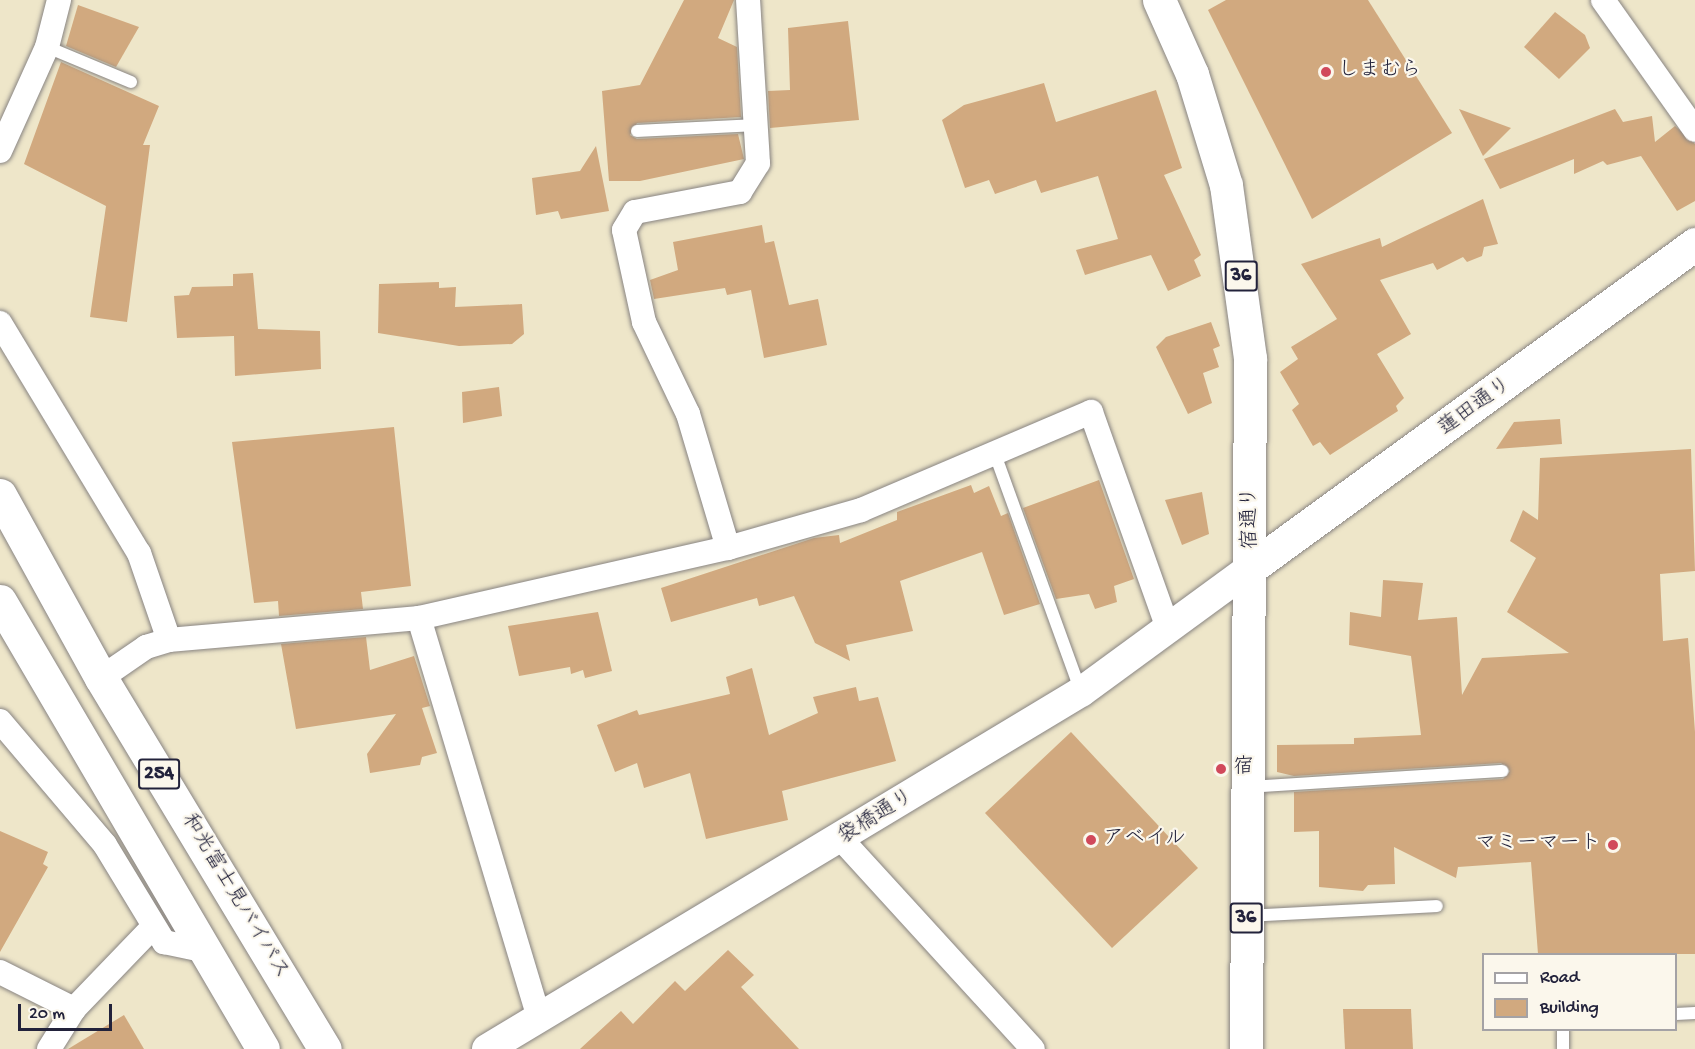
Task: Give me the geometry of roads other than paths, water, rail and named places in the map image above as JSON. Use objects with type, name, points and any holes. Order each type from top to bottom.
[{"type":"main road","name":"宿通り","points":[[1159,0],[1192,74],[1226,184],[1250,358],[1252,566],[1247,787],[1246,1049]]},
{"type":"main road","name":"蓮田通り","points":[[1252,566],[1695,244]]},
{"type":"main road","name":"和光富士見バイパス","points":[[0,495],[101,678],[325,1049]]},
{"type":"main road","name":"254","points":[[0,601],[202,950],[263,1049]]},
{"type":"street","points":[[0,151],[47,47],[59,0]]},
{"type":"street","points":[[728,548],[688,414],[644,322],[624,230],[635,212],[740,192],[758,163],[748,0]]},
{"type":"street","points":[[1603,0],[1695,130]]},
{"type":"street","points":[[0,323],[139,553],[169,640]]},
{"type":"street","points":[[101,678],[146,647],[169,640],[419,618],[728,548],[861,510],[996,457],[1091,412],[1169,631]]},
{"type":"street","name":"袋橋通り","points":[[487,1049],[842,840],[1080,692],[1169,631],[1252,566]]},
{"type":"street","points":[[419,618],[538,1018]]},
{"type":"street","points":[[0,721],[105,845],[152,928],[176,948],[202,950]]},
{"type":"street","points":[[842,840],[1033,1049]]},
{"type":"street","points":[[49,1049],[74,1009],[152,928]]},
{"type":"street","points":[[0,972],[74,1009]]},
{"type":"lane","points":[[47,47],[131,82]]},
{"type":"lane","points":[[637,131],[756,125]]},
{"type":"lane","points":[[996,457],[1080,692]]},
{"type":"lane","points":[[1247,787],[1502,771]]},
{"type":"lane","points":[[1246,916],[1437,906]]},
{"type":"lane","points":[[1677,1014],[1695,1012]]},
{"type":"lane","points":[[1563,1031],[1563,1049]]},
{"type":"place","name":"しまむら","points":[[1326,72]]},
{"type":"place","name":"宿","points":[[1221,769]]},
{"type":"place","name":"アベイル","points":[[1091,840]]},
{"type":"place","name":"マミーマート","points":[[1613,845]]}]
